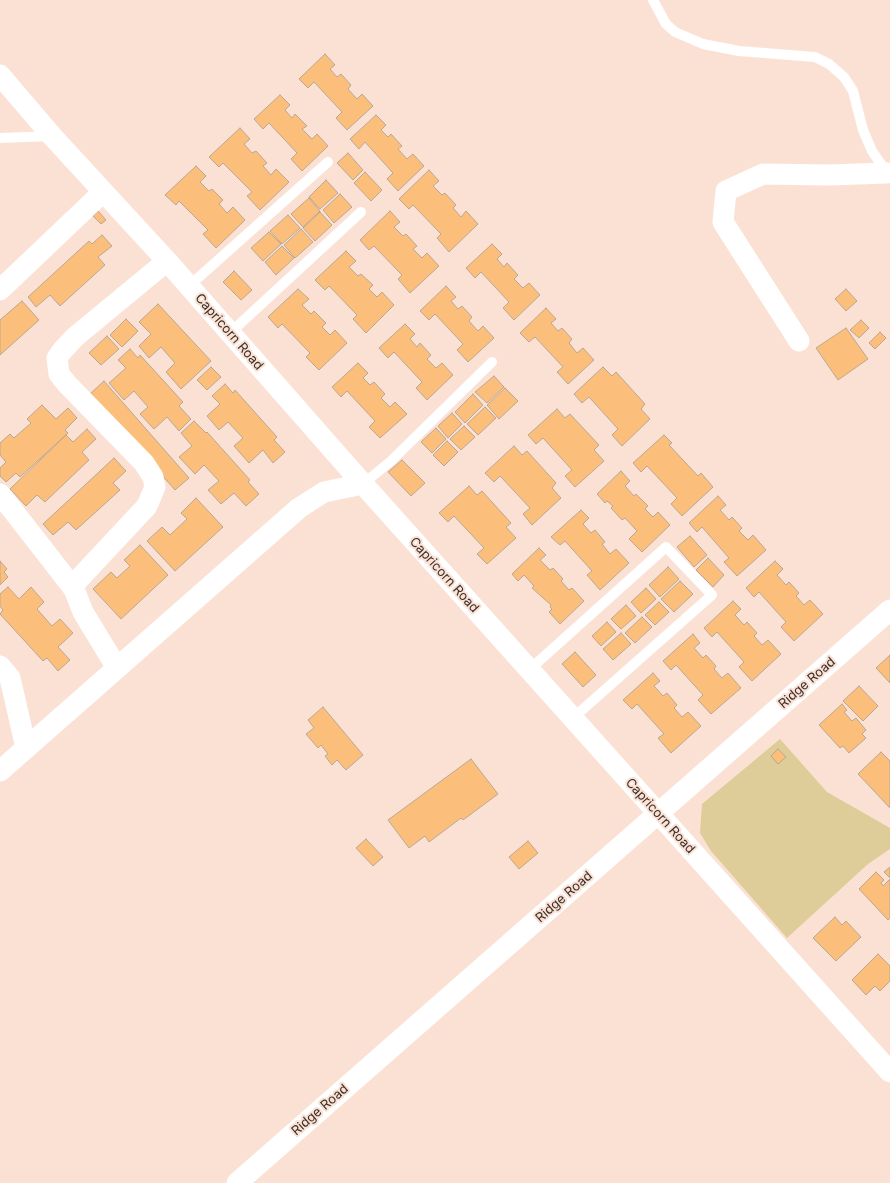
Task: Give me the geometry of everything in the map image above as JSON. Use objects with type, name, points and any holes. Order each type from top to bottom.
[{"type":"street","name":"Capricorn Road","points":[[0,75],[52,136],[167,261],[657,814],[890,1072]]},
{"type":"street","points":[[799,341],[723,222],[726,191],[763,174],[889,175]]},
{"type":"street","points":[[0,290],[103,192]]},
{"type":"street","points":[[74,589],[76,582],[147,506],[154,487],[153,477],[144,463],[59,374],[58,358],[62,351],[75,337],[167,261]]},
{"type":"street","points":[[0,771],[299,508],[324,492],[363,484]]},
{"type":"street","points":[[0,494],[74,589],[83,612],[117,668]]},
{"type":"street","name":"Ridge Road","points":[[237,1183],[890,610]]},
{"type":"street","points":[[0,666],[10,678],[26,748]]},
{"type":"lane","points":[[653,0],[666,24],[675,32],[697,42],[739,51],[815,57],[829,64],[844,77],[853,91],[863,130],[872,151],[889,175]]},
{"type":"lane","points":[[0,138],[52,136]]},
{"type":"lane","points":[[189,286],[328,162]]},
{"type":"lane","points":[[230,333],[361,212]]},
{"type":"lane","points":[[363,484],[391,461],[492,362]]},
{"type":"lane","points":[[529,670],[666,547],[712,595],[573,718]]},
{"type":"shaded area","points":[[780,739],[827,792],[890,828],[890,849],[868,864],[787,938],[711,851],[700,833],[702,804]]},
{"type":"building","points":[[325,54],[335,65],[330,69],[337,77],[341,74],[351,85],[348,89],[357,99],[362,94],[373,106],[347,130],[336,118],[342,112],[314,82],[308,88],[299,79]]},
{"type":"building","points":[[280,95],[290,105],[285,110],[292,118],[295,114],[307,126],[302,129],[312,139],[317,134],[328,146],[302,171],[291,159],[297,153],[269,123],[263,129],[254,119]]},
{"type":"building","points":[[376,115],[386,125],[381,130],[388,137],[391,134],[402,146],[398,149],[407,159],[413,154],[424,166],[398,191],[387,179],[393,173],[365,142],[359,149],[350,139]]},
{"type":"building","points":[[240,128],[250,139],[244,144],[252,153],[256,151],[267,163],[263,166],[271,175],[276,169],[289,182],[260,210],[247,196],[252,192],[223,163],[219,167],[209,157]]},
{"type":"building","points":[[348,153],[363,170],[353,180],[337,163]]},
{"type":"building","points":[[196,166],[206,176],[200,182],[209,191],[212,189],[223,200],[219,204],[227,213],[233,207],[245,220],[216,248],[203,234],[208,230],[179,201],[176,205],[165,195]]},
{"type":"building","points":[[429,170],[439,181],[433,186],[442,195],[445,193],[456,205],[453,208],[461,217],[466,211],[478,224],[449,252],[437,238],[441,234],[413,205],[409,209],[399,199]]},
{"type":"building","points":[[365,172],[382,190],[371,201],[354,183]]},
{"type":"building","points":[[326,180],[338,193],[320,209],[309,197]]},
{"type":"building","points":[[340,194],[352,207],[334,223],[323,210]]},
{"type":"building","points":[[309,198],[320,211],[303,227],[291,214]]},
{"type":"building","points":[[98,211],[106,220],[101,224],[93,216]]},
{"type":"building","points":[[390,211],[400,222],[394,227],[403,236],[406,234],[417,246],[413,249],[422,258],[427,253],[439,266],[410,293],[398,279],[402,275],[374,246],[369,250],[360,240]]},
{"type":"building","points":[[320,212],[332,225],[315,241],[303,228]]},
{"type":"building","points":[[288,215],[300,228],[282,244],[270,231]]},
{"type":"building","points":[[301,229],[313,242],[295,258],[284,245]]},
{"type":"building","points":[[269,232],[281,244],[263,261],[251,248]]},
{"type":"building","points":[[102,235],[112,246],[98,257],[105,265],[60,306],[50,295],[36,307],[28,297],[89,241],[92,244]]},
{"type":"building","points":[[492,244],[502,254],[497,259],[504,267],[507,263],[518,275],[514,279],[523,288],[529,283],[540,295],[514,320],[503,308],[509,302],[481,272],[475,278],[466,268]]},
{"type":"building","points":[[282,246],[294,258],[276,275],[265,262]]},
{"type":"building","points":[[346,251],[356,261],[349,267],[358,276],[361,274],[373,285],[369,289],[377,297],[382,292],[394,305],[366,333],[353,319],[357,315],[329,286],[325,290],[315,280]]},
{"type":"building","points":[[234,271],[252,290],[241,300],[223,282]]},
{"type":"building","points":[[446,286],[456,297],[451,301],[458,309],[462,306],[472,317],[469,321],[478,331],[483,326],[494,338],[468,362],[457,350],[463,344],[435,314],[429,320],[420,311]]},
{"type":"building","points":[[298,289],[309,299],[302,305],[311,314],[314,311],[326,323],[322,327],[330,335],[335,330],[347,343],[319,370],[306,357],[310,353],[282,324],[278,328],[268,317]]},
{"type":"building","points":[[846,289],[857,301],[846,311],[835,299]]},
{"type":"building","points":[[22,301],[39,320],[0,355],[0,320]]},
{"type":"building","points":[[158,304],[211,361],[181,389],[166,372],[175,363],[161,347],[149,358],[139,346],[151,334],[139,322]]},
{"type":"building","points":[[546,308],[556,319],[551,323],[558,331],[562,328],[572,339],[569,343],[577,353],[583,348],[594,360],[568,384],[557,372],[563,367],[535,337],[529,342],[520,333]]},
{"type":"building","points":[[126,319],[138,331],[122,347],[110,335]]},
{"type":"building","points":[[861,320],[869,328],[859,338],[850,330]]},
{"type":"building","points":[[405,324],[415,334],[410,339],[417,347],[420,343],[431,355],[427,359],[436,368],[442,363],[453,375],[427,400],[416,388],[422,382],[394,352],[388,358],[379,348]]},
{"type":"building","points":[[846,328],[868,359],[838,380],[816,348]]},
{"type":"building","points":[[880,332],[886,338],[875,349],[869,343]]},
{"type":"building","points":[[107,336],[119,349],[101,365],[89,353]]},
{"type":"building","points":[[130,349],[138,358],[140,355],[183,402],[179,406],[191,419],[179,431],[167,417],[154,429],[140,414],[148,407],[134,391],[124,400],[109,383],[126,368],[118,360]]},
{"type":"building","points":[[358,363],[368,373],[363,378],[370,385],[374,382],[385,394],[381,398],[390,407],[395,402],[407,414],[380,438],[369,427],[375,421],[347,391],[341,397],[332,387]]},
{"type":"building","points":[[211,367],[221,377],[207,390],[197,380]]},
{"type":"building","points":[[603,367],[612,376],[616,372],[645,404],[641,409],[650,419],[622,446],[612,435],[618,429],[589,397],[582,403],[574,394]]},
{"type":"building","points":[[494,376],[504,387],[487,403],[475,392]]},
{"type":"building","points":[[104,381],[189,478],[175,490],[90,394]]},
{"type":"building","points":[[225,384],[233,393],[235,390],[277,437],[274,440],[285,452],[273,463],[263,450],[249,463],[234,446],[243,438],[228,422],[219,430],[207,416],[220,404],[212,396]]},
{"type":"building","points":[[505,388],[518,401],[499,419],[487,405]]},
{"type":"building","points":[[473,394],[483,405],[465,423],[455,412]]},
{"type":"building","points":[[42,405],[56,419],[68,408],[77,418],[65,430],[68,433],[20,477],[16,473],[6,482],[0,476],[0,468],[6,462],[0,455],[0,443],[10,434],[14,438],[31,423],[27,419]]},
{"type":"building","points":[[485,407],[496,418],[478,435],[467,424]]},
{"type":"building","points":[[557,409],[565,418],[570,414],[599,445],[594,450],[604,461],[575,487],[565,476],[572,470],[543,438],[536,444],[528,435]]},
{"type":"building","points":[[452,413],[462,424],[448,438],[438,426]]},
{"type":"building","points":[[194,421],[206,433],[207,432],[250,480],[248,482],[259,494],[246,506],[234,493],[221,504],[208,490],[219,481],[204,465],[195,474],[179,457],[192,446],[181,433]]},
{"type":"building","points":[[464,426],[475,437],[461,450],[450,439]]},
{"type":"building","points":[[436,428],[446,439],[432,453],[421,442]]},
{"type":"building","points":[[87,429],[96,439],[82,452],[89,460],[45,502],[37,495],[26,506],[10,489],[66,435],[73,442]]},
{"type":"building","points":[[664,435],[672,443],[669,445],[698,476],[701,473],[713,487],[682,516],[671,504],[677,498],[647,466],[641,472],[633,463]]},
{"type":"building","points":[[447,441],[458,452],[444,466],[433,455]]},
{"type":"building","points":[[514,446],[522,455],[527,451],[556,483],[552,488],[561,498],[532,525],[523,514],[530,508],[500,476],[494,482],[485,473]]},
{"type":"building","points":[[114,458],[126,471],[113,483],[120,490],[76,530],[68,522],[53,535],[43,524]]},
{"type":"building","points":[[402,460],[425,483],[411,496],[388,472]]},
{"type":"building","points":[[621,471],[630,481],[625,486],[634,496],[636,494],[648,506],[645,509],[653,517],[658,512],[670,525],[642,552],[629,539],[637,531],[625,518],[622,520],[611,508],[613,506],[607,501],[605,503],[597,494]]},
{"type":"building","points":[[469,486],[477,495],[482,491],[511,523],[506,527],[516,538],[487,564],[477,554],[484,548],[454,516],[448,522],[439,513]]},
{"type":"building","points":[[718,496],[726,505],[720,510],[729,520],[732,517],[742,528],[739,531],[748,540],[753,535],[766,550],[737,576],[724,562],[729,558],[702,527],[697,532],[689,523]]},
{"type":"building","points":[[196,498],[223,527],[175,571],[147,541],[162,527],[170,535],[187,519],[181,513]]},
{"type":"building","points":[[581,510],[589,518],[583,524],[591,533],[595,530],[605,542],[602,544],[610,554],[616,549],[629,563],[600,590],[587,575],[592,571],[565,541],[560,545],[551,537]]},
{"type":"building","points":[[690,536],[707,555],[694,567],[677,547]]},
{"type":"building","points":[[140,545],[168,575],[121,619],[93,589],[111,572],[117,578],[130,566],[124,560]]},
{"type":"building","points":[[539,548],[546,555],[540,560],[550,570],[553,568],[563,579],[561,581],[569,590],[572,588],[584,601],[560,624],[549,612],[552,609],[550,607],[551,605],[532,588],[534,586],[524,575],[518,581],[512,574]]},
{"type":"building","points":[[708,558],[724,575],[713,587],[696,570]]},
{"type":"building","points":[[0,561],[7,569],[4,572],[8,577],[0,585]]},
{"type":"building","points":[[775,561],[783,569],[777,575],[786,585],[789,582],[799,593],[796,596],[804,605],[810,600],[823,614],[794,641],[781,627],[786,622],[759,592],[754,597],[746,588]]},
{"type":"building","points":[[668,567],[679,579],[660,597],[649,585]]},
{"type":"building","points":[[680,581],[693,594],[674,612],[661,599]]},
{"type":"building","points":[[8,587],[19,599],[31,587],[44,602],[37,609],[52,626],[60,619],[73,633],[58,647],[70,660],[58,671],[47,658],[43,661],[0,614],[3,610],[0,606],[0,594]]},
{"type":"building","points":[[646,588],[656,599],[641,613],[631,602]]},
{"type":"building","points":[[733,601],[741,609],[735,615],[744,625],[747,622],[757,633],[754,636],[762,645],[768,640],[781,654],[752,681],[739,667],[744,662],[717,632],[712,637],[704,628]]},
{"type":"building","points":[[659,602],[669,612],[655,625],[645,615]]},
{"type":"building","points":[[626,605],[636,616],[621,629],[611,619]]},
{"type":"building","points":[[642,617],[652,627],[635,643],[625,633]]},
{"type":"building","points":[[607,622],[616,632],[601,646],[592,636]]},
{"type":"building","points":[[621,633],[631,644],[613,660],[603,649]]},
{"type":"building","points":[[693,634],[700,643],[694,648],[703,658],[706,655],[716,666],[714,669],[722,678],[728,673],[741,688],[711,714],[698,700],[703,695],[676,665],[671,670],[663,661]]},
{"type":"building","points":[[575,652],[596,675],[583,687],[562,664]]},
{"type":"building","points":[[890,655],[890,683],[876,668]]},
{"type":"building","points":[[653,673],[660,681],[654,686],[663,696],[667,693],[677,705],[674,708],[682,717],[688,712],[701,726],[671,753],[658,738],[664,734],[637,704],[632,709],[623,700]]},
{"type":"building","points":[[859,686],[878,706],[863,721],[843,701]]},
{"type":"building","points":[[842,704],[847,710],[844,712],[852,721],[856,718],[866,730],[862,734],[866,738],[849,753],[843,746],[840,748],[819,725]]},
{"type":"building","points":[[323,707],[363,755],[346,770],[337,760],[332,765],[325,756],[328,754],[321,745],[318,748],[306,734],[314,728],[308,720]]},
{"type":"building","points":[[778,749],[786,757],[778,764],[771,756]]},
{"type":"building","points":[[881,752],[890,761],[890,808],[858,774]]},
{"type":"building","points":[[471,759],[498,794],[463,820],[461,818],[429,842],[425,836],[409,848],[388,820]]},
{"type":"building","points":[[366,839],[383,857],[373,866],[356,848]]},
{"type":"building","points":[[528,841],[538,853],[519,869],[509,857]]},
{"type":"building","points":[[890,867],[890,878],[884,872]]},
{"type":"building","points":[[876,872],[884,880],[881,883],[883,886],[890,879],[890,918],[888,920],[859,889]]},
{"type":"building","points":[[835,917],[842,925],[846,921],[861,937],[836,961],[813,938]]},
{"type":"building","points":[[878,954],[890,966],[890,981],[880,991],[875,986],[866,995],[852,980]]}]
